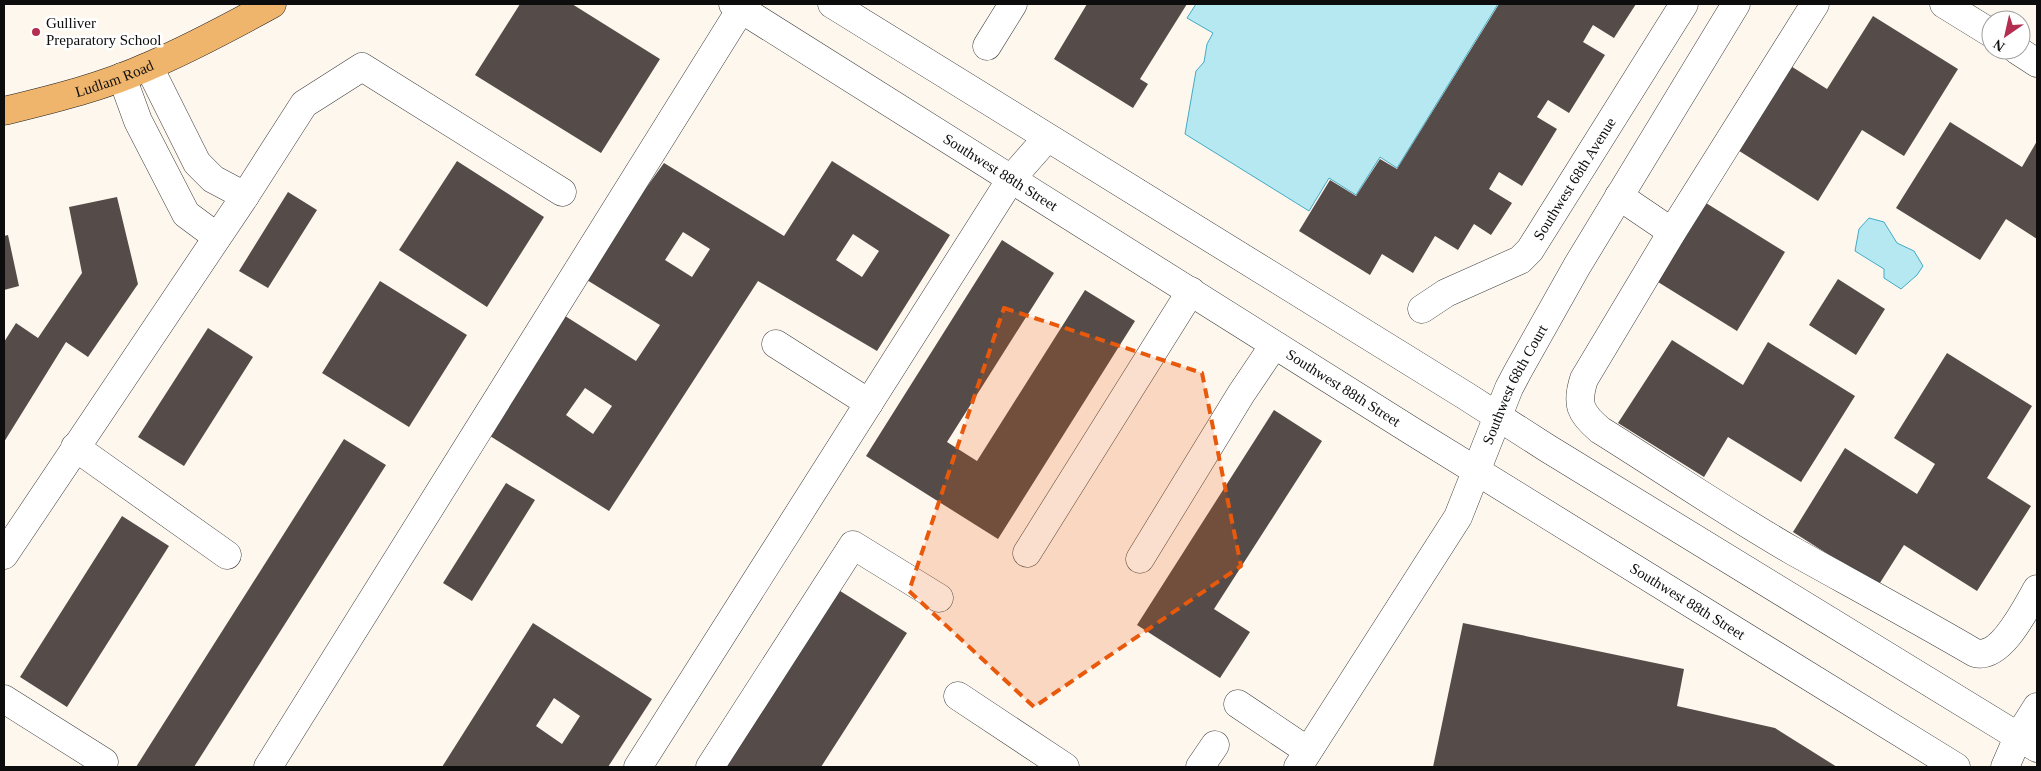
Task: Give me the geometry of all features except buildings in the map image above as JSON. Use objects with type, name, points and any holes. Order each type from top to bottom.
[{"type":"main road","name":"Ludlam Road","points":[[4,111],[69,95],[149,67],[272,4]]},
{"type":"street","points":[[832,4],[2028,743]]},
{"type":"street","points":[[987,46],[1013,4]]},
{"type":"street","name":"Southwest 68th Avenue","points":[[1422,309],[1446,294],[1520,260],[1530,250],[1684,4]]},
{"type":"street","name":"Southwest 68th Court","points":[[1303,759],[1458,517],[1518,371],[1577,266],[1736,4]]},
{"type":"street","points":[[1815,4],[1672,232],[1584,379],[1580,393],[1580,407],[1588,420],[1600,430],[1792,550],[1975,653],[1982,655],[1998,646],[2016,624],[2037,589]]},
{"type":"street","points":[[1944,4],[1981,28]]},
{"type":"street","points":[[268,767],[737,6]]},
{"type":"street","name":"Southwest 88th Street","points":[[737,6],[1274,345],[1956,767]]},
{"type":"street","points":[[149,67],[197,163],[213,179],[245,196]]},
{"type":"street","points":[[4,555],[74,447],[245,196],[304,104],[362,67],[562,192]]},
{"type":"street","points":[[122,77],[138,121],[186,214],[217,237]]},
{"type":"street","points":[[638,767],[1011,179],[1047,138]]},
{"type":"street","points":[[1619,196],[1672,232]]},
{"type":"street","points":[[1027,553],[1191,291]]},
{"type":"street","points":[[776,344],[869,403]]},
{"type":"street","points":[[1140,559],[1241,394],[1274,345]]},
{"type":"street","points":[[74,447],[227,555]]},
{"type":"street","points":[[710,767],[853,545],[939,598]]},
{"type":"street","points":[[958,696],[1065,767]]},
{"type":"street","points":[[4,699],[104,762]]},
{"type":"street","points":[[1238,704],[1303,759]]},
{"type":"street","points":[[2005,767],[2028,743],[2037,706]]},
{"type":"street","points":[[1200,767],[1215,745]]},
{"type":"highlighted area","points":[[1004,308],[1202,373],[1241,566],[1034,707],[909,591]]},
{"type":"water","points":[[1196,4],[1498,4],[1397,168],[1380,157],[1356,195],[1329,178],[1309,211],[1185,134],[1196,71],[1204,62],[1207,44],[1213,33],[1187,18]]},
{"type":"water","points":[[1869,218],[1884,222],[1897,243],[1914,251],[1923,266],[1917,275],[1901,289],[1884,278],[1884,269],[1855,251],[1859,229]]},
{"type":"place","name":"Gulliver Preparatory School","points":[[36,32]]}]
